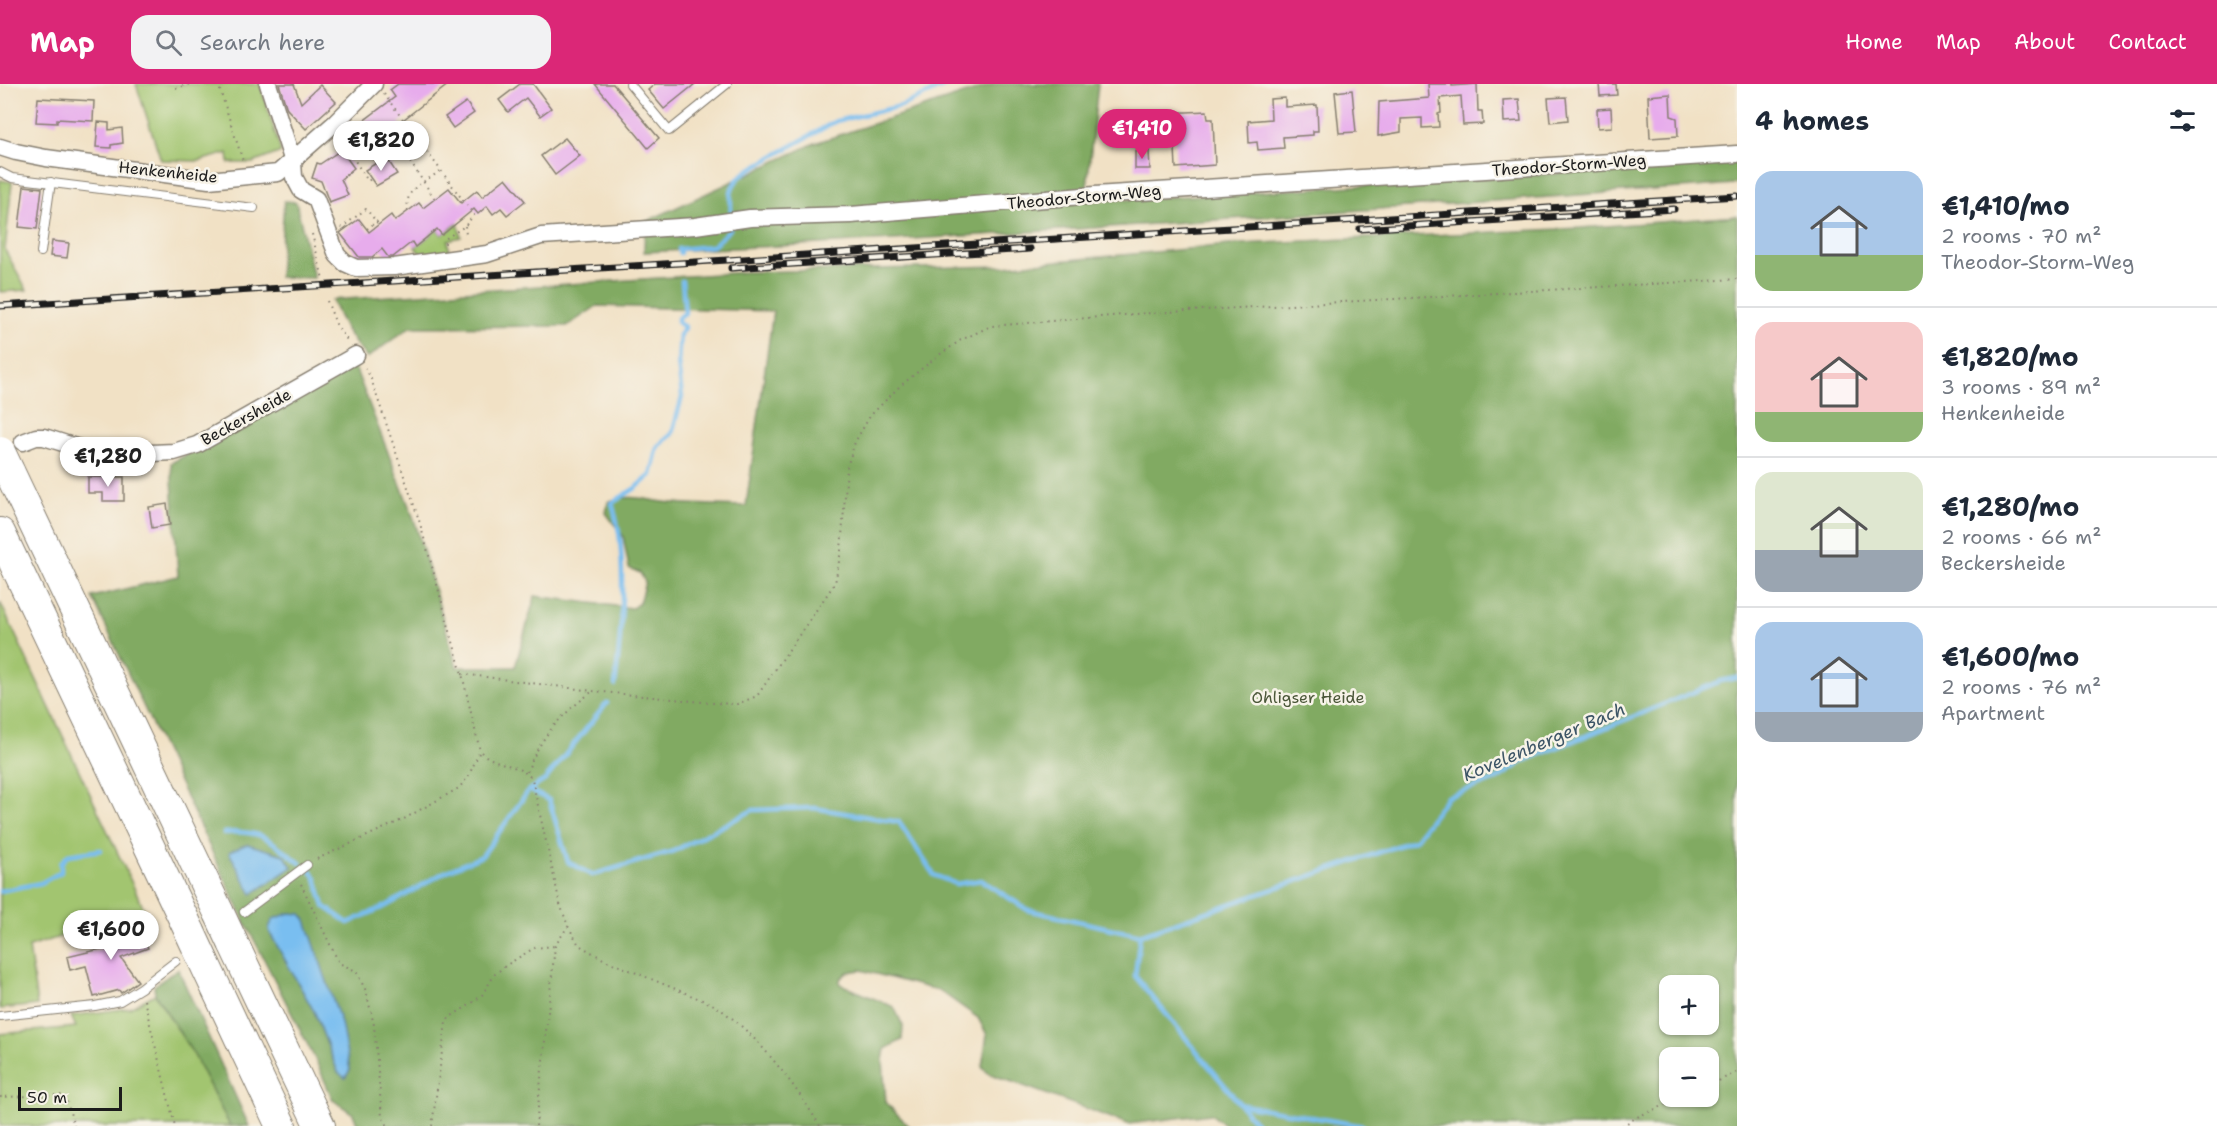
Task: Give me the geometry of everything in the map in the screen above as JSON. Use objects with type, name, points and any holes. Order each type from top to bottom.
[{"type":"highway","points":[[11,455],[232,912],[233,943],[320,1126]]},
{"type":"highway","points":[[0,533],[190,932],[190,961],[281,1126]]},
{"type":"street","name":"Theodor-Storm-Weg","points":[[268,84],[293,162],[294,177],[301,190],[316,199],[337,255],[345,263],[357,268],[394,267],[487,254],[541,236],[695,226],[750,218],[851,215],[1095,195],[1737,154]]},
{"type":"street","name":"Henkenheide","points":[[0,147],[46,158],[209,180],[278,173],[379,88]]},
{"type":"street","name":"Beckersheide","points":[[11,455],[36,437],[44,437],[108,455],[174,452],[197,445],[356,355]]},
{"type":"lane","points":[[630,84],[669,131],[727,84]]},
{"type":"lane","points":[[0,172],[12,177],[254,208]]},
{"type":"lane","points":[[41,252],[51,182]]},
{"type":"lane","points":[[232,912],[307,865]]},
{"type":"lane","points":[[0,1016],[95,1006],[120,1001],[190,961]]},
{"type":"path","points":[[176,88],[189,84]]},
{"type":"path","points":[[218,84],[243,163]]},
{"type":"path","points":[[379,88],[474,215],[465,226],[445,239],[445,246]]},
{"type":"path","points":[[335,123],[344,137],[344,144],[369,180],[371,179]]},
{"type":"path","points":[[414,136],[400,147],[435,199]]},
{"type":"path","points":[[408,211],[406,199],[410,192],[440,171]]},
{"type":"path","points":[[330,237],[366,209],[380,225]]},
{"type":"path","points":[[367,229],[377,221]]},
{"type":"path","points":[[465,226],[466,235]]},
{"type":"path","points":[[462,674],[593,691],[713,703],[737,704],[757,696],[835,583],[841,551],[848,467],[855,442],[870,416],[900,386],[939,355],[961,340],[991,326],[1147,313],[1737,279]]},
{"type":"path","points":[[327,301],[336,324],[356,355]]},
{"type":"path","points":[[307,865],[402,820],[459,788],[468,777],[480,751],[462,674],[419,520],[370,376]]},
{"type":"path","points":[[527,772],[533,755],[550,728],[593,691]]},
{"type":"path","points":[[480,751],[490,759],[527,772],[532,779],[561,904],[568,926],[579,945],[605,960],[712,1004],[726,1012],[781,1070],[806,1102],[820,1126]]},
{"type":"path","points":[[296,874],[339,963],[356,971],[366,991],[374,1025],[382,1117],[388,1126]]},
{"type":"path","points":[[536,1126],[555,946],[568,926]]},
{"type":"path","points":[[432,1126],[446,1022],[482,995],[495,974],[505,966],[534,948],[555,946]]},
{"type":"path","points":[[141,988],[175,1126]]},
{"type":"path","points":[[1719,1081],[1737,1072]]},
{"type":"path","points":[[0,1097],[65,1095],[74,1126]]},
{"type":"path","points":[[1622,1126],[1661,1107]]},
{"type":"green space","points":[[136,84],[260,84],[281,152],[253,163],[229,163],[228,153],[199,161],[161,160]]},
{"type":"green space","points":[[994,84],[1098,84],[1087,187],[1088,202],[1737,163],[1737,184],[1054,230],[644,252],[645,222],[815,143]]},
{"type":"green space","points":[[0,180],[12,182],[5,250],[27,290],[0,292]]},
{"type":"green space","points":[[284,201],[296,202],[314,278],[279,277]]},
{"type":"green space","name":"Ohligser Heide","points":[[1737,216],[1737,1126],[1226,1126],[1211,1114],[1128,1124],[988,1073],[982,1066],[987,1035],[978,1018],[940,991],[861,970],[848,972],[840,979],[840,984],[894,1007],[903,1026],[902,1040],[885,1049],[883,1060],[886,1103],[909,1126],[358,1126],[353,1114],[333,1100],[317,1063],[245,922],[92,597],[178,576],[171,463],[354,365],[414,519],[457,667],[515,667],[535,596],[632,608],[639,603],[645,582],[640,573],[629,568],[623,536],[606,513],[608,502],[633,498],[683,504],[746,506],[773,311],[597,306],[567,326],[410,327],[367,358],[346,330],[332,300],[747,272],[1004,266],[1240,244],[1580,228]],"holes":[[[270,933],[350,1070],[338,1072],[315,1013]]]},
{"type":"green space","points":[[458,223],[461,237],[448,240],[449,253],[422,256],[415,247],[437,229],[442,235]]},
{"type":"green space","points":[[0,602],[144,909],[29,947],[37,1005],[0,1009]]},
{"type":"green space","points":[[178,969],[249,1126],[230,1126],[194,1055],[155,994],[154,986]]},
{"type":"green space","points":[[155,994],[194,1055],[230,1126],[0,1126],[0,1034],[76,1027],[71,1016],[130,1008]]},
{"type":"water","points":[[247,844],[284,855],[292,867],[252,894],[229,852]]},
{"type":"water","points":[[290,913],[301,914],[306,920],[341,1023],[350,1070],[345,1078],[338,1072],[315,1013],[270,933],[269,928],[273,919]]},
{"type":"building","points":[[279,84],[294,84],[301,103],[320,85],[336,102],[306,129],[287,109]]},
{"type":"building","points":[[398,84],[449,84],[399,123],[405,130],[378,151],[358,125],[395,97],[390,90]]},
{"type":"building","points":[[520,84],[533,84],[551,108],[540,116],[526,98],[508,112],[499,100]]},
{"type":"building","points":[[595,84],[613,84],[659,138],[648,148]]},
{"type":"building","points":[[655,84],[695,84],[664,109],[648,90]]},
{"type":"building","points":[[1428,84],[1452,84],[1452,86],[1477,84],[1478,111],[1482,111],[1483,124],[1463,125],[1461,96],[1440,98],[1439,127],[1422,128],[1422,118],[1401,119],[1401,132],[1378,136],[1379,102],[1429,98]]},
{"type":"building","points":[[1599,84],[1616,84],[1617,95],[1600,96]]},
{"type":"building","points":[[1352,90],[1356,132],[1339,133],[1335,92]]},
{"type":"building","points":[[1670,94],[1671,116],[1677,118],[1678,136],[1650,138],[1648,96]]},
{"type":"building","points":[[1566,97],[1568,120],[1550,122],[1548,98]]},
{"type":"building","points":[[38,98],[94,101],[93,121],[57,119],[57,123],[36,122]]},
{"type":"building","points":[[1285,98],[1285,107],[1317,105],[1318,131],[1313,131],[1313,135],[1283,137],[1284,148],[1258,150],[1257,142],[1249,143],[1248,121],[1271,119],[1270,99]]},
{"type":"building","points":[[1519,99],[1521,121],[1504,122],[1503,100]]},
{"type":"building","points":[[466,102],[474,113],[453,128],[445,117]]},
{"type":"building","points":[[1611,108],[1612,127],[1598,128],[1597,109]]},
{"type":"building","points":[[1207,111],[1208,119],[1213,119],[1215,165],[1176,168],[1174,125],[1167,126],[1166,113]]},
{"type":"building","points":[[98,122],[109,123],[109,130],[122,128],[123,143],[111,145],[111,148],[96,147]]},
{"type":"building","points":[[565,138],[580,156],[555,175],[541,156]]},
{"type":"building","points":[[341,150],[354,168],[341,179],[348,195],[329,202],[321,181],[312,178],[317,163],[320,164]]},
{"type":"building","points":[[1135,151],[1149,151],[1150,169],[1135,169]]},
{"type":"building","points":[[386,157],[397,174],[376,186],[365,170]]},
{"type":"building","points":[[506,178],[525,201],[507,215],[501,208],[493,214],[487,206],[478,214],[474,209],[442,235],[437,229],[415,247],[412,242],[393,257],[388,257],[382,249],[372,257],[359,257],[340,233],[359,219],[369,232],[391,215],[395,221],[419,203],[423,208],[449,188],[461,203],[477,190],[482,197]]},
{"type":"building","points":[[24,186],[42,188],[37,229],[19,227]]},
{"type":"building","points":[[52,241],[69,243],[67,258],[50,256]]},
{"type":"building","points":[[88,477],[124,477],[124,501],[103,501],[103,493],[88,493]]},
{"type":"building","points":[[167,504],[170,525],[152,528],[149,507]]},
{"type":"building","points":[[138,923],[148,948],[121,958],[138,981],[121,993],[119,990],[94,997],[86,966],[70,970],[67,957],[109,947],[105,935]]},
{"type":"waterway","points":[[731,213],[732,189],[737,180],[747,171],[836,121],[901,106],[949,84]]},
{"type":"waterway","points":[[680,253],[679,249],[713,246],[730,229]]},
{"type":"waterway","points":[[615,685],[621,631],[622,576],[619,535],[612,503],[651,475],[658,446],[672,434],[682,397],[678,363],[680,334],[685,327],[678,323],[678,318],[685,313],[682,281]]},
{"type":"waterway","name":"Kovelenberger Bach","points":[[1140,935],[1415,840],[1447,797],[1497,779],[1524,761],[1721,681],[1737,678]]},
{"type":"waterway","points":[[310,870],[316,878],[324,906],[348,923],[388,905],[445,872],[482,856],[529,790],[545,780],[607,703]]},
{"type":"waterway","points":[[529,790],[549,800],[568,862],[592,875],[674,851],[753,810],[814,808],[899,822],[934,875],[956,884],[981,880],[1028,910],[1140,935],[1135,976],[1258,1126]]},
{"type":"waterway","points":[[224,833],[248,833],[265,838],[300,863]]},
{"type":"waterway","points":[[0,891],[41,883],[61,872],[61,863],[68,855],[101,850]]},
{"type":"waterway","points":[[1243,1105],[1363,1126]]},
{"type":"railway","points":[[0,306],[1737,196]]},
{"type":"railway","points":[[1360,229],[1674,209]]},
{"type":"railway","points":[[731,268],[1030,249]]}]
